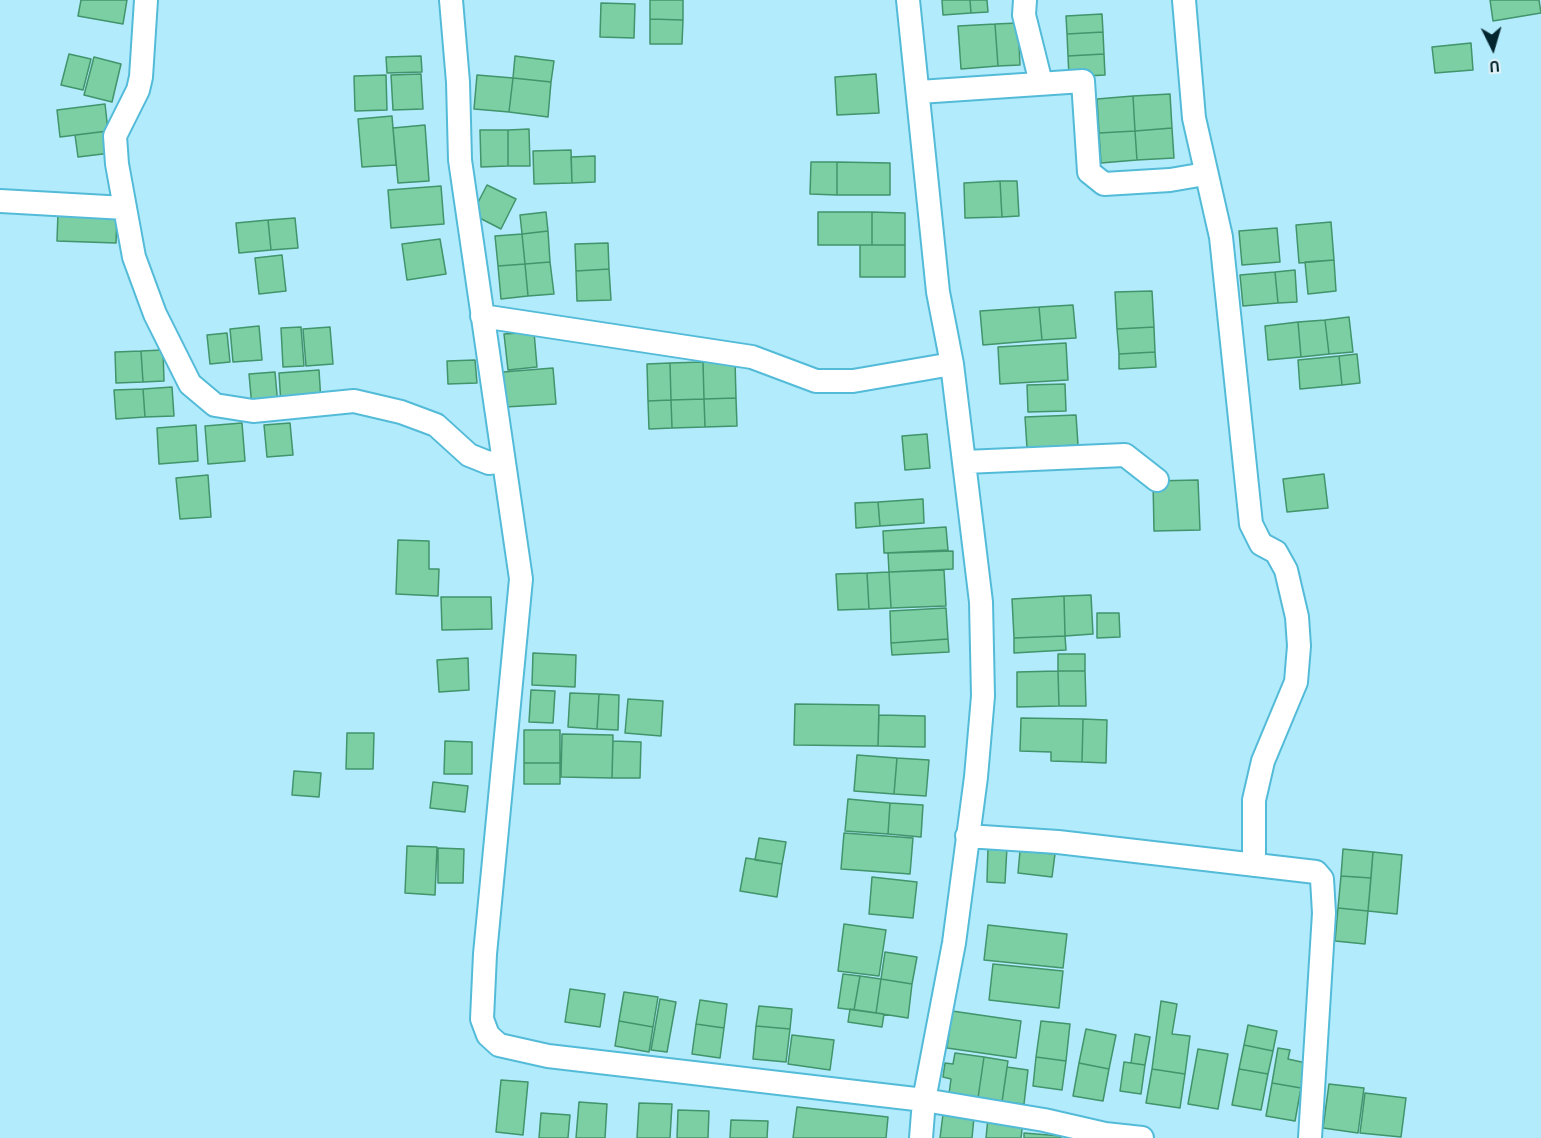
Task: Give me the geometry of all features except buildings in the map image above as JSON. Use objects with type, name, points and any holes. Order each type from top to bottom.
[{"type":"street","points":[[146,0],[141,77],[138,90],[115,136],[134,257],[176,360],[190,384],[215,405],[253,411],[354,401],[436,425],[469,455],[489,463],[503,461]]},
{"type":"street","points":[[451,0],[460,160],[520,579],[499,828],[485,954],[482,1019],[488,1035],[499,1045],[548,1056],[924,1100],[1044,1120],[1105,1136],[1142,1138]]},
{"type":"street","points":[[908,0],[938,292],[952,364],[981,602],[983,696],[976,777],[954,943],[924,1100],[921,1138]]},
{"type":"street","points":[[1024,0],[1024,15],[1041,83]]},
{"type":"street","points":[[1184,0],[1194,118],[1221,237],[1251,524],[1261,544],[1276,552],[1286,570],[1297,617],[1296,681],[1263,761],[1254,800],[1254,865]]},
{"type":"street","points":[[919,92],[1083,81],[1089,172],[1098,181],[1104,184],[1170,180],[1205,174]]},
{"type":"street","points":[[0,201],[125,208]]},
{"type":"street","points":[[482,316],[752,357],[816,381],[853,381],[952,364]]},
{"type":"street","points":[[965,462],[1125,455],[1156,480]]},
{"type":"street","points":[[967,836],[1058,842],[1254,865],[1308,869],[1316,872],[1322,879],[1324,913],[1310,1138]]}]
